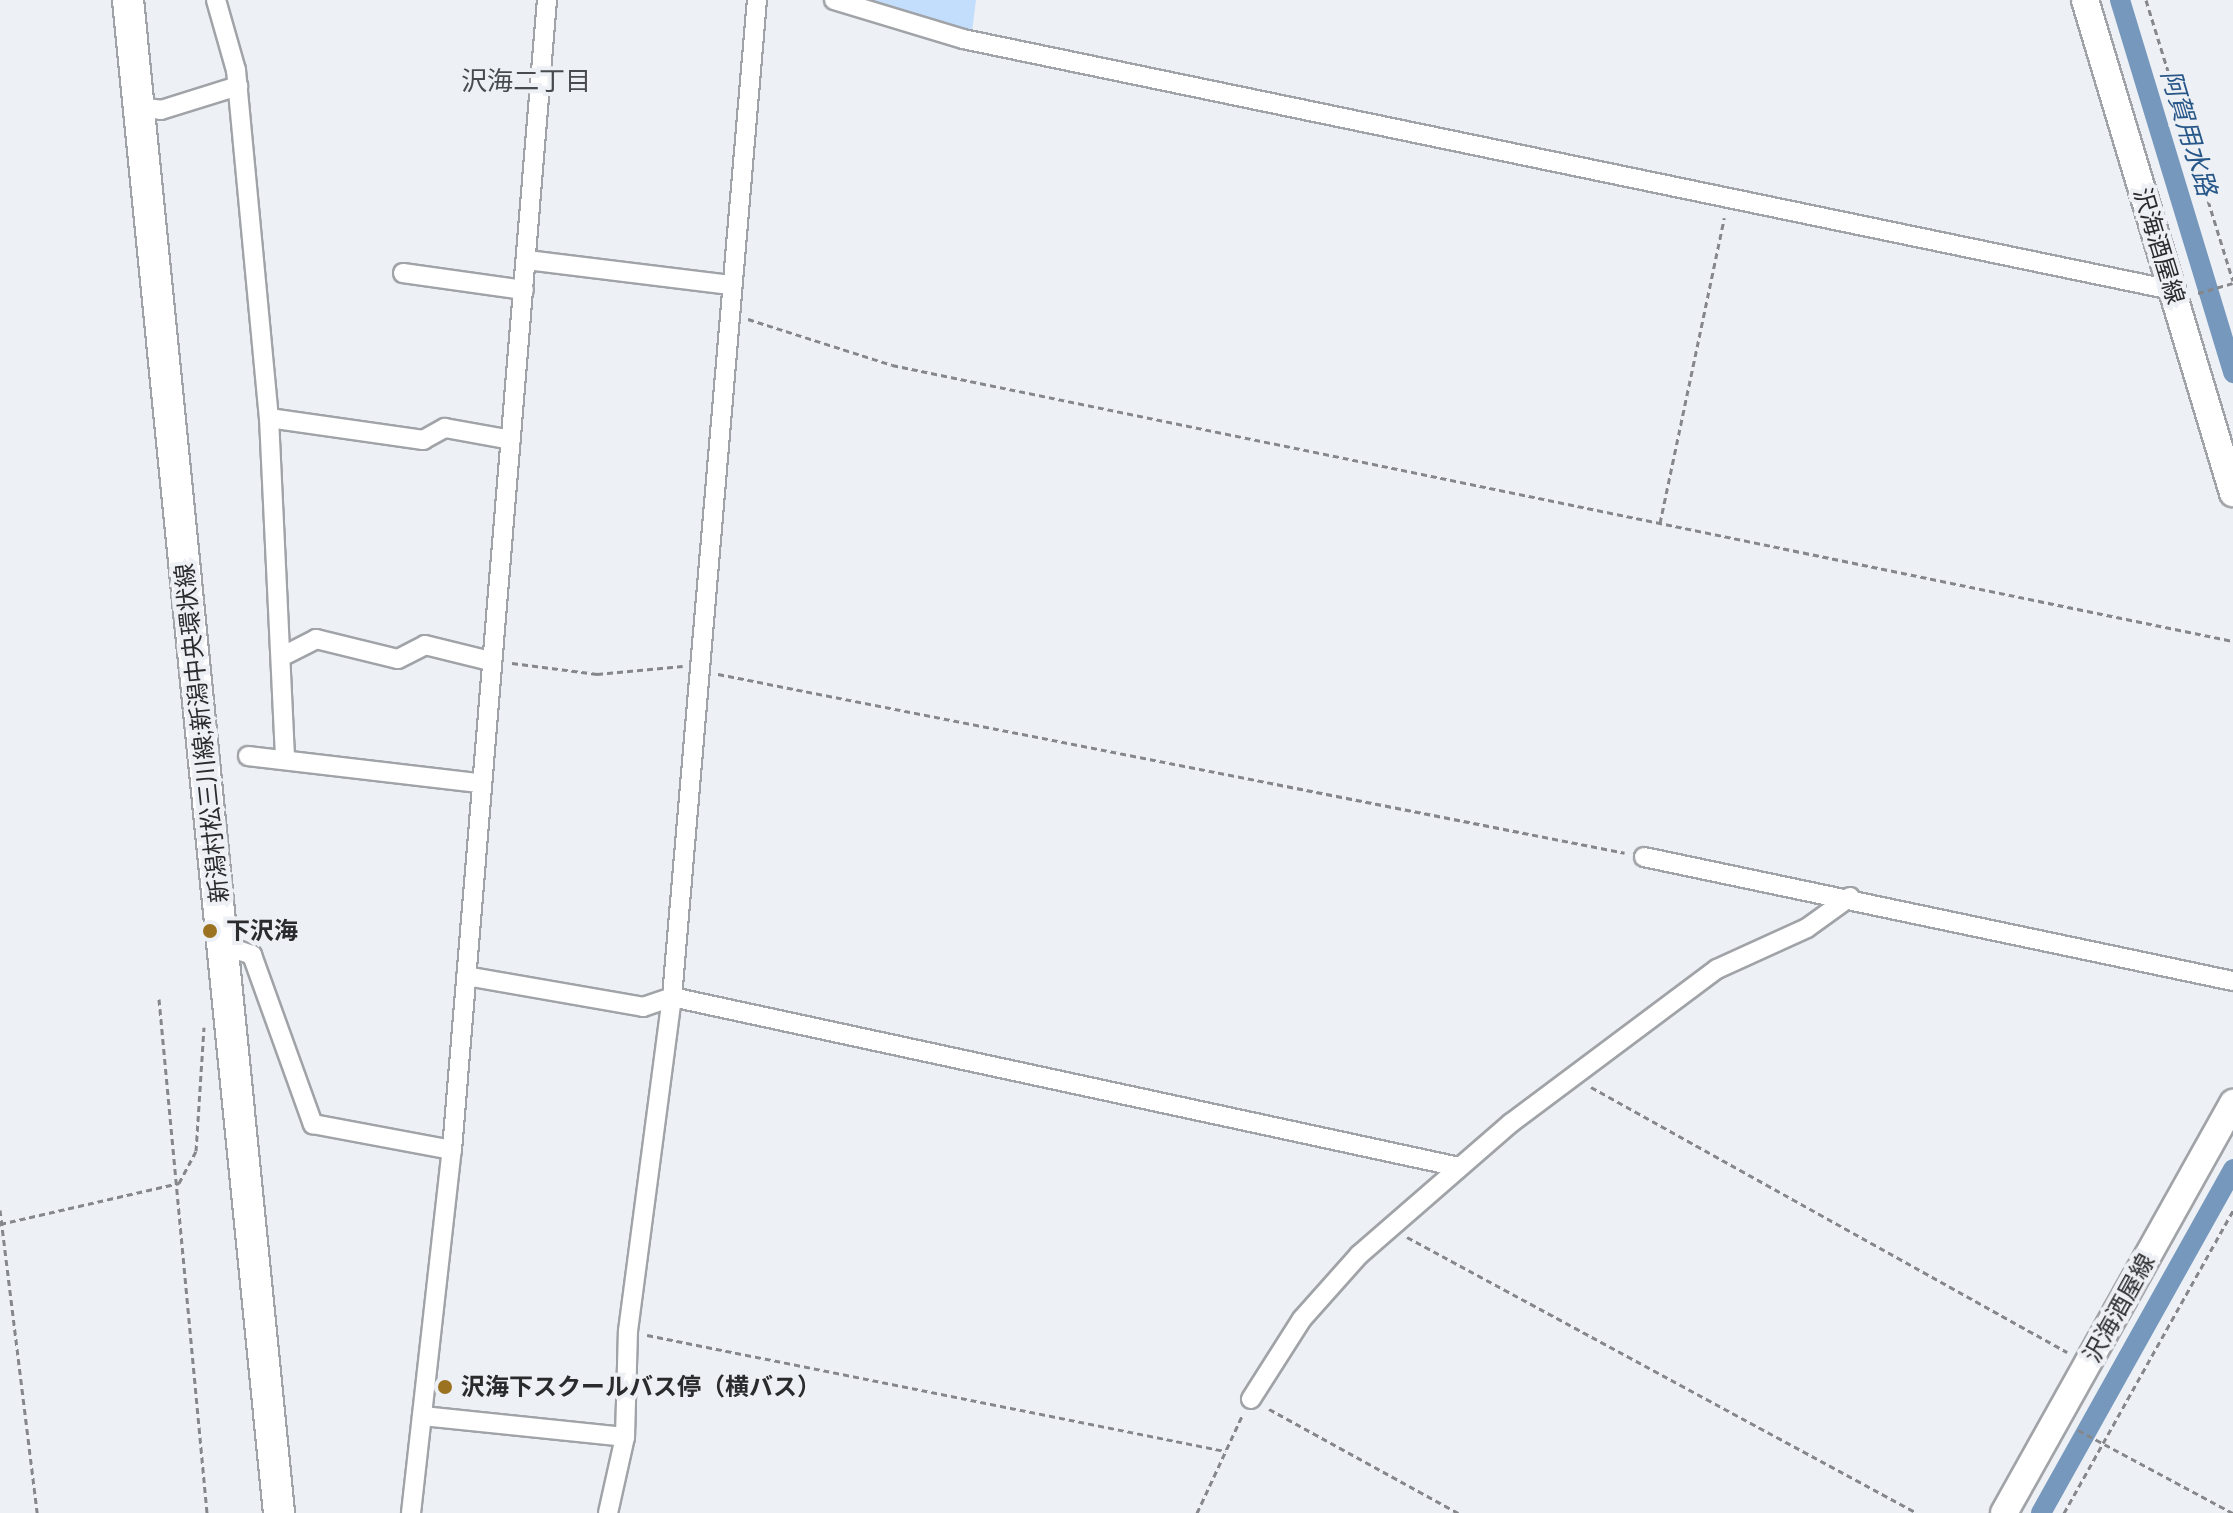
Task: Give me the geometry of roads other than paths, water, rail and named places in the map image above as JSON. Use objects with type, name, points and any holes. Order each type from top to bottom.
[{"type":"main road","name":"新潟村松三川線;新潟中央環状線","points":[[128,0],[279,1513]]},
{"type":"main road","name":"沢海酒屋線","points":[[2085,0],[2182,292],[2233,493]]},
{"type":"main road","name":"沢海酒屋線","points":[[2004,1513],[2233,1103]]},
{"type":"street","points":[[216,0],[238,86],[269,418],[285,655],[285,760]]},
{"type":"street","points":[[411,1513],[452,1150],[478,783],[527,260],[547,0]]},
{"type":"street","points":[[608,1513],[625,1437],[628,1331],[672,997],[696,667],[757,0]]},
{"type":"street","points":[[834,0],[963,39],[1728,203],[2182,292]]},
{"type":"street","points":[[138,107],[161,110],[238,86]]},
{"type":"street","points":[[527,260],[732,285]]},
{"type":"street","points":[[403,273],[524,290]]},
{"type":"street","points":[[269,418],[423,440],[445,428],[511,440]]},
{"type":"street","points":[[285,655],[316,639],[398,659],[425,645],[490,661]]},
{"type":"street","points":[[248,756],[478,783]]},
{"type":"street","points":[[1644,857],[1850,897],[2233,981]]},
{"type":"street","points":[[1251,1399],[1302,1319],[1388,1230],[1459,1167],[1572,1076],[1717,969],[1807,928],[1850,897]]},
{"type":"street","points":[[223,945],[252,955],[313,1124],[452,1150]]},
{"type":"street","points":[[466,976],[643,1007],[672,997],[1459,1167]]},
{"type":"street","points":[[422,1416],[625,1437]]},
{"type":"waterway","name":"阿賀用水路","points":[[2120,0],[2233,373]]},
{"type":"waterway","points":[[2041,1513],[2233,1169]]},
{"type":"place","name":"下沢海","points":[[210,931]]},
{"type":"place","name":"沢海下スクールバス停（横バス）","points":[[445,1387]]},
{"type":"district","name":"沢海二丁目","points":[[526,82]]}]
